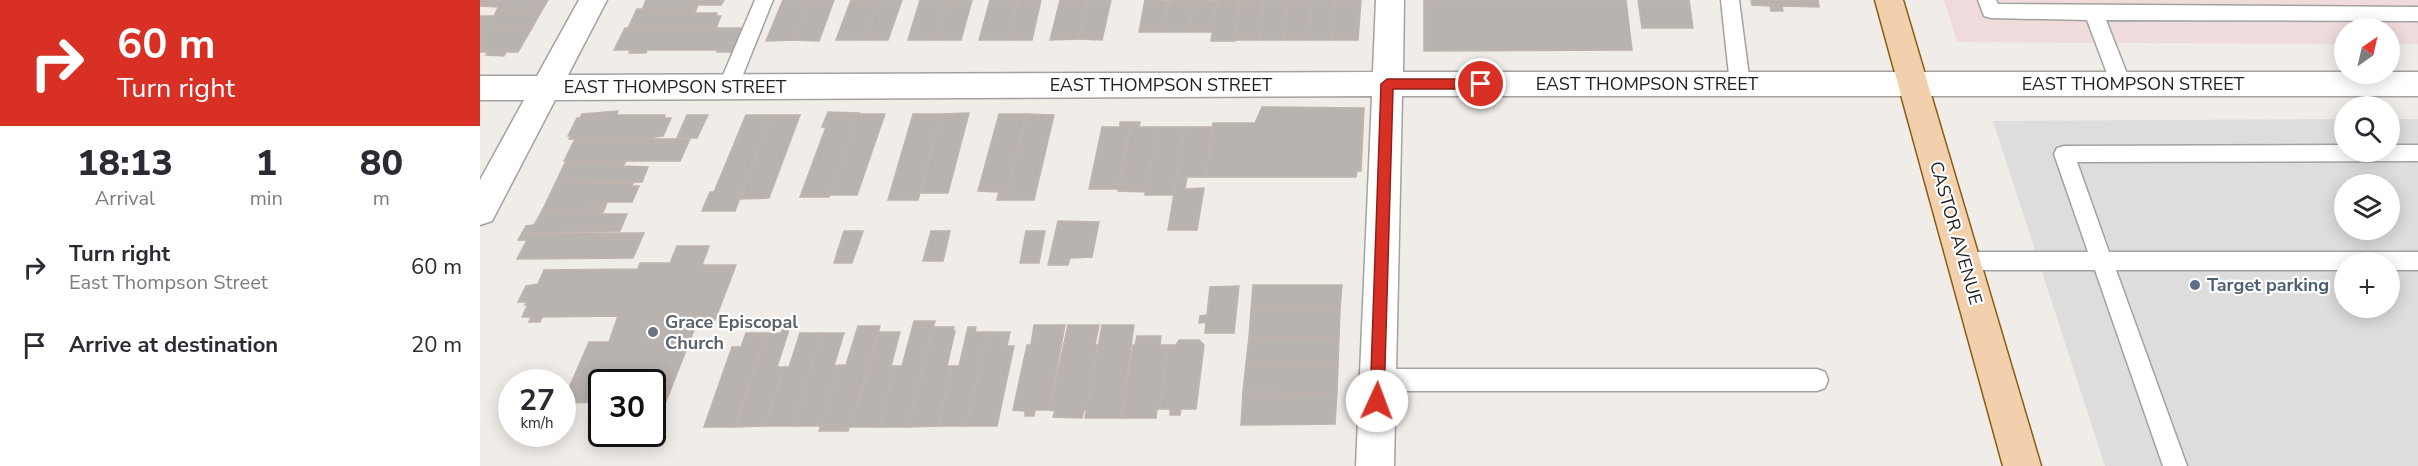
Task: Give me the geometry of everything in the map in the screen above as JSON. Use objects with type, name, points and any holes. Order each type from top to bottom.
[{"type":"main road","name":"CASTOR AVENUE","points":[[1889,0],[2022,466]]},
{"type":"street","points":[[480,211],[593,0]]},
{"type":"street","points":[[1375,466],[1390,0]]},
{"type":"street","name":"EAST THOMPSON STREET","points":[[480,88],[1387,84],[2418,84]]},
{"type":"lane","points":[[728,87],[764,0]]},
{"type":"lane","points":[[1730,0],[1740,84]]},
{"type":"lane","points":[[1987,0],[1991,11],[2418,14]]},
{"type":"lane","points":[[2094,13],[2121,84]]},
{"type":"lane","points":[[2175,466],[2064,154],[2418,153]]},
{"type":"lane","points":[[1964,261],[2418,261]]},
{"type":"lane","points":[[1378,380],[1817,380]]},
{"type":"shaded area","points":[[1944,0],[2418,0],[2418,44],[2400,44],[2400,18],[2334,18],[2334,44],[1957,42]]},
{"type":"shaded area","name":"Target parking","points":[[2334,119],[2334,162],[2400,162],[2400,119],[2418,119],[2418,466],[2105,466],[1993,121]]},
{"type":"building","points":[[480,0],[548,0],[542,10],[497,10],[499,7],[480,6]]},
{"type":"building","points":[[646,0],[724,0],[721,5],[698,5],[696,10],[642,10]]},
{"type":"building","points":[[783,0],[810,0],[794,40],[766,41]]},
{"type":"building","points":[[810,0],[834,0],[819,41],[794,40]]},
{"type":"building","points":[[851,0],[879,0],[864,40],[836,40]]},
{"type":"building","points":[[879,0],[902,0],[888,40],[864,40]]},
{"type":"building","points":[[920,0],[948,0],[936,40],[908,40]]},
{"type":"building","points":[[948,0],[972,0],[961,40],[936,40]]},
{"type":"building","points":[[990,0],[1018,0],[1009,40],[979,40]]},
{"type":"building","points":[[1018,0],[1041,0],[1032,40],[1009,40]]},
{"type":"building","points":[[1060,0],[1088,0],[1079,39],[1050,40]]},
{"type":"building","points":[[1088,0],[1111,0],[1102,40],[1079,39]]},
{"type":"building","points":[[1145,0],[1169,1],[1164,32],[1139,32]]},
{"type":"building","points":[[1194,0],[1189,32],[1164,32],[1169,1]]},
{"type":"building","points":[[1194,0],[1217,1],[1213,32],[1189,32]]},
{"type":"building","points":[[1240,0],[1235,41],[1211,41],[1217,1]]},
{"type":"building","points":[[1240,0],[1264,0],[1260,40],[1235,40]]},
{"type":"building","points":[[1264,0],[1288,0],[1284,40],[1260,40]]},
{"type":"building","points":[[1288,0],[1312,0],[1309,40],[1284,40]]},
{"type":"building","points":[[1312,0],[1335,0],[1332,40],[1309,40]]},
{"type":"building","points":[[1335,0],[1361,0],[1358,40],[1332,40]]},
{"type":"building","points":[[1424,0],[1626,0],[1632,50],[1424,51]]},
{"type":"building","points":[[1638,0],[1689,0],[1693,28],[1642,28]]},
{"type":"building","points":[[1751,0],[1818,0],[1819,7],[1782,6],[1783,11],[1771,11],[1770,6],[1752,5]]},
{"type":"building","points":[[637,9],[696,10],[694,13],[717,13],[716,16],[721,16],[716,28],[628,28]]},
{"type":"building","points":[[497,10],[542,10],[532,28],[480,28],[480,16],[494,16]]},
{"type":"building","points":[[480,28],[532,28],[518,52],[506,52],[504,56],[486,55],[488,52],[480,52]]},
{"type":"building","points":[[625,28],[745,28],[736,50],[732,52],[647,50],[646,53],[629,53],[631,50],[614,50]]},
{"type":"building","points":[[1262,107],[1364,108],[1361,171],[1357,171],[1356,177],[1206,177],[1213,123],[1255,123]]},
{"type":"building","points":[[618,111],[617,115],[665,115],[664,118],[671,118],[663,136],[654,139],[569,139],[571,136],[568,136],[577,118],[580,118],[582,114]]},
{"type":"building","points":[[828,112],[859,113],[829,197],[800,197],[826,127],[822,127]]},
{"type":"building","points":[[969,113],[948,193],[920,193],[941,114]]},
{"type":"building","points":[[858,114],[885,114],[857,195],[830,195]]},
{"type":"building","points":[[913,114],[941,114],[918,200],[888,200]]},
{"type":"building","points":[[999,114],[1027,114],[1005,200],[997,200],[999,192],[978,191]]},
{"type":"building","points":[[1027,114],[1054,115],[1034,200],[1005,200]]},
{"type":"building","points":[[687,115],[708,115],[697,138],[677,138]]},
{"type":"building","points":[[746,115],[772,115],[735,211],[702,211],[710,192],[714,192]]},
{"type":"building","points":[[772,115],[800,115],[769,198],[739,199]]},
{"type":"building","points":[[1120,122],[1131,122],[1118,189],[1089,189],[1102,127],[1120,127]]},
{"type":"building","points":[[1131,122],[1140,122],[1139,127],[1158,127],[1146,192],[1118,191]]},
{"type":"building","points":[[1158,127],[1185,127],[1174,195],[1145,195]]},
{"type":"building","points":[[1185,127],[1212,127],[1206,177],[1187,177],[1185,189],[1204,188],[1197,230],[1168,230]]},
{"type":"building","points":[[575,139],[690,139],[680,161],[564,161]]},
{"type":"building","points":[[566,161],[626,161],[623,166],[648,167],[642,182],[555,184]]},
{"type":"building","points":[[633,183],[632,186],[639,186],[632,202],[607,202],[605,208],[543,209],[555,184]]},
{"type":"building","points":[[605,208],[602,214],[627,214],[620,231],[522,233],[526,226],[534,225],[543,209]]},
{"type":"building","points":[[1058,221],[1099,222],[1092,257],[1070,258],[1068,265],[1048,265]]},
{"type":"building","points":[[844,231],[863,231],[852,263],[834,263]]},
{"type":"building","points":[[931,231],[950,231],[943,261],[923,261]]},
{"type":"building","points":[[1026,231],[1045,231],[1039,263],[1020,263]]},
{"type":"building","points":[[522,233],[644,233],[633,258],[517,259],[527,240],[518,240]]},
{"type":"building","name":"Grace Episcopal Church","points":[[677,246],[709,246],[702,265],[736,265],[715,320],[698,320],[666,401],[666,369],[588,369],[588,402],[576,403],[576,372],[589,342],[609,342],[618,316],[542,317],[540,322],[529,322],[531,317],[522,317],[527,302],[518,302],[526,286],[538,284],[544,270],[638,269],[640,263],[670,263]]},
{"type":"building","points":[[1253,285],[1342,285],[1340,309],[1251,310]]},
{"type":"building","points":[[1239,286],[1234,333],[1205,333],[1206,322],[1199,323],[1200,316],[1207,315],[1210,287]]},
{"type":"building","points":[[1340,309],[1339,337],[1249,337],[1251,310]]},
{"type":"building","points":[[914,321],[935,321],[908,427],[879,427],[895,366],[902,366]]},
{"type":"building","points":[[1034,325],[1065,325],[1049,410],[1035,410],[1034,416],[1025,416],[1025,411],[1013,410],[1027,345],[1031,345]]},
{"type":"building","points":[[1068,325],[1099,325],[1095,345],[1098,345],[1087,410],[1084,410],[1082,418],[1053,417],[1055,411],[1049,410]]},
{"type":"building","points":[[1102,325],[1134,325],[1121,418],[1085,418]]},
{"type":"building","points":[[858,326],[880,326],[851,427],[848,431],[819,431],[839,365],[846,365]]},
{"type":"building","points":[[933,327],[954,327],[953,331],[955,331],[947,366],[952,366],[938,426],[908,427]]},
{"type":"building","points":[[968,327],[976,327],[975,332],[988,332],[966,426],[938,426],[952,366],[959,366]]},
{"type":"building","points":[[783,328],[789,328],[777,367],[784,367],[765,426],[735,427],[767,333],[781,333]]},
{"type":"building","points":[[879,332],[900,332],[891,366],[895,366],[879,427],[851,427]]},
{"type":"building","points":[[988,332],[1010,332],[1007,346],[1014,346],[997,426],[966,426]]},
{"type":"building","points":[[746,333],[767,333],[735,427],[704,427],[732,347],[741,347]]},
{"type":"building","points":[[800,333],[822,333],[793,426],[765,426],[784,367],[789,367]]},
{"type":"building","points":[[822,333],[844,333],[834,366],[839,365],[821,426],[793,426]]},
{"type":"building","points":[[1137,336],[1161,336],[1160,345],[1169,345],[1156,418],[1121,418],[1133,345],[1135,345]]},
{"type":"building","points":[[1249,337],[1339,337],[1338,365],[1246,364]]},
{"type":"building","points":[[1179,340],[1199,340],[1204,345],[1196,409],[1181,409],[1180,415],[1170,415],[1170,409],[1159,409],[1169,345],[1176,345]]},
{"type":"building","points":[[1246,364],[1338,365],[1337,393],[1243,392]]},
{"type":"building","points":[[1243,392],[1337,393],[1335,424],[1241,425]]},
{"type":"place","name":"Target parking","points":[[2195,285]]},
{"type":"place","name":"Grace Episcopal Church","points":[[653,332]]},
{"type":"route","points":[[1377,401],[1387,84],[1481,84]]}]
